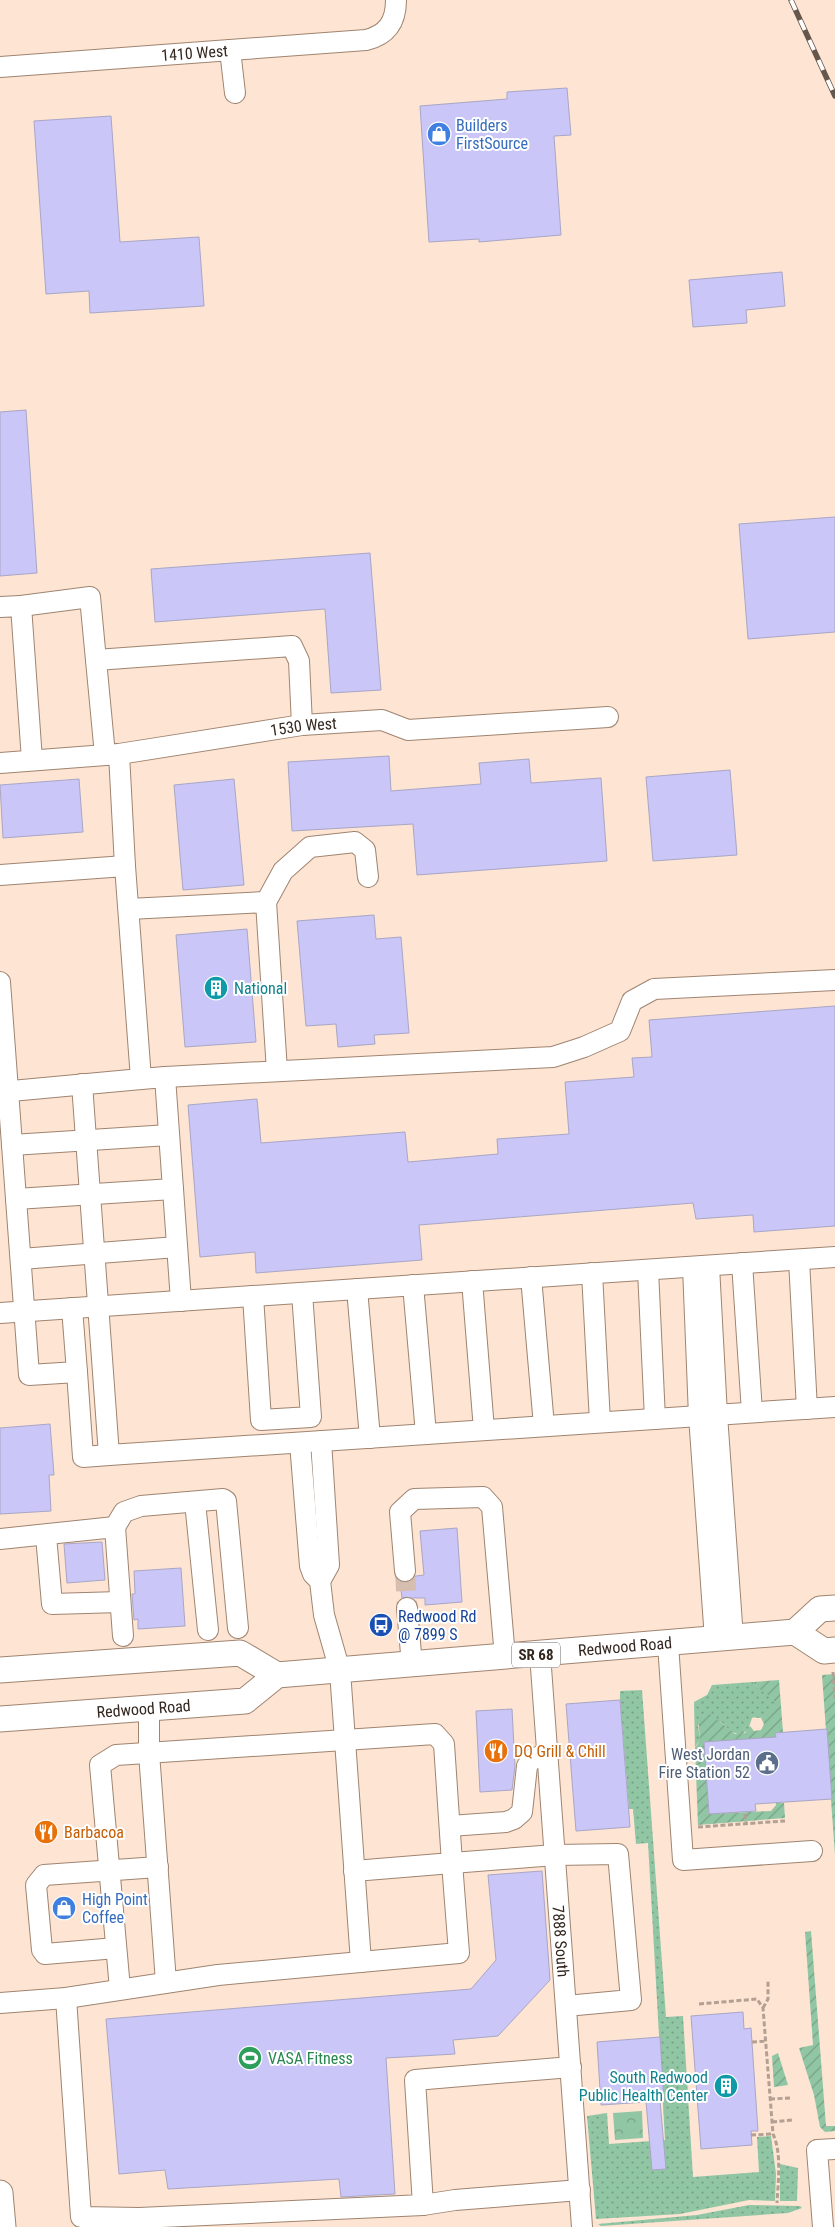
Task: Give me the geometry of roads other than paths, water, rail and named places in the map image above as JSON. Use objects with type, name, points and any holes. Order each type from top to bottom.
[{"type":"main road","points":[[834,1661],[824,1651],[795,1632],[820,1610],[835,1608]]},
{"type":"main road","name":"Redwood Road","points":[[0,1719],[245,1702],[277,1675],[795,1632]]},
{"type":"main road","points":[[0,1670],[240,1653],[277,1675]]},
{"type":"main road","points":[[0,2193],[3,2227]]},
{"type":"street","name":"1410 West","points":[[0,66],[366,40],[378,37],[388,30],[394,19],[396,0]]},
{"type":"street","points":[[230,50],[235,92]]},
{"type":"street","points":[[0,608],[90,598],[96,660],[112,755],[125,866],[141,1079]]},
{"type":"street","points":[[21,606],[32,760]]},
{"type":"street","points":[[96,660],[292,646],[299,661],[302,725]]},
{"type":"street","name":"1530 West","points":[[0,763],[112,755],[302,725],[382,720],[408,730],[608,717]]},
{"type":"street","points":[[277,1071],[266,902],[283,872],[310,846],[355,842],[365,850],[368,877]]},
{"type":"street","points":[[0,875],[125,866]]},
{"type":"street","points":[[129,909],[266,902]]},
{"type":"street","points":[[4,1091],[165,1077],[552,1057],[584,1047],[620,1031],[632,1001],[654,989],[835,980]]},
{"type":"street","points":[[0,982],[4,1091],[12,1145],[30,1375],[77,1372]]},
{"type":"street","points":[[165,1077],[181,1301]]},
{"type":"street","points":[[82,1084],[109,1455]]},
{"type":"street","points":[[12,1145],[169,1135]]},
{"type":"street","points":[[16,1199],[173,1189]]},
{"type":"street","points":[[21,1259],[177,1246]]},
{"type":"street","points":[[0,1313],[835,1257]]},
{"type":"street","points":[[799,1260],[807,1409]]},
{"type":"street","points":[[742,1263],[752,1412]]},
{"type":"street","points":[[701,1266],[708,1415],[724,1639]]},
{"type":"street","points":[[648,1270],[656,1418]]},
{"type":"street","points":[[592,1274],[600,1422]]},
{"type":"street","points":[[531,1278],[544,1426]]},
{"type":"street","points":[[472,1281],[484,1430]]},
{"type":"street","points":[[413,1286],[426,1434]]},
{"type":"street","points":[[357,1289],[370,1438]]},
{"type":"street","points":[[253,1296],[261,1420],[301,1418],[311,1417],[302,1293]]},
{"type":"street","points":[[72,1308],[84,1457],[835,1407]]},
{"type":"street","points":[[320,1581],[330,1565],[321,1441]]},
{"type":"street","points":[[300,1442],[310,1566],[313,1574],[320,1581],[324,1615],[340,1671],[361,1962]]},
{"type":"street","points":[[404,1572],[400,1512],[414,1499],[483,1497],[492,1507],[505,1657]]},
{"type":"street","points":[[123,1636],[115,1527],[124,1512],[141,1506],[220,1498],[226,1502],[238,1628]]},
{"type":"street","points":[[195,1502],[208,1630]]},
{"type":"street","points":[[0,1539],[46,1536],[115,1527]]},
{"type":"street","points":[[46,1536],[52,1604],[120,1602]]},
{"type":"street","points":[[407,1608],[412,1665]]},
{"type":"street","points":[[668,1644],[683,1860],[812,1851]]},
{"type":"street","name":"7888 South","points":[[540,1654],[582,2227]]},
{"type":"street","points":[[149,1708],[149,1753],[166,1982]]},
{"type":"street","points":[[0,2003],[66,1998],[166,1982],[459,1953],[444,1744],[435,1734],[116,1755],[100,1765],[120,1989]]},
{"type":"street","points":[[450,1826],[506,1822],[514,1819],[522,1812],[527,1766],[531,1760],[548,1753]]},
{"type":"street","points":[[354,1871],[555,1855],[618,1854],[631,2000],[566,2006]]},
{"type":"street","points":[[116,1948],[46,1954],[42,1950],[36,1885],[44,1875],[158,1867]]},
{"type":"street","points":[[66,1998],[81,2217],[139,2223],[424,2205],[455,2200],[580,2190]]},
{"type":"street","points":[[424,2205],[415,2080],[571,2067]]},
{"type":"street","points":[[823,2227],[817,2150],[835,2149]]},
{"type":"street","points":[[828,2227],[835,2226]]},
{"type":"tunnel","points":[[405,1571],[407,1608]]},
{"type":"railway","points":[[791,0],[835,96]]},
{"type":"place","name":"Builders FirstSource","points":[[439,134]]},
{"type":"place","name":"National","points":[[216,988]]},
{"type":"place","name":"Redwood Rd @ 7899 S","points":[[381,1625]]},
{"type":"place","name":"DQ Grill & Chill","points":[[496,1751]]},
{"type":"place","name":"West Jordan Fire Station 52","points":[[767,1763]]},
{"type":"place","name":"Barbacoa","points":[[46,1832]]},
{"type":"place","name":"High Point Coffee","points":[[64,1908]]},
{"type":"place","name":"VASA Fitness","points":[[250,2058]]},
{"type":"place","name":"South Redwood Public Health Center","points":[[726,2086]]}]
